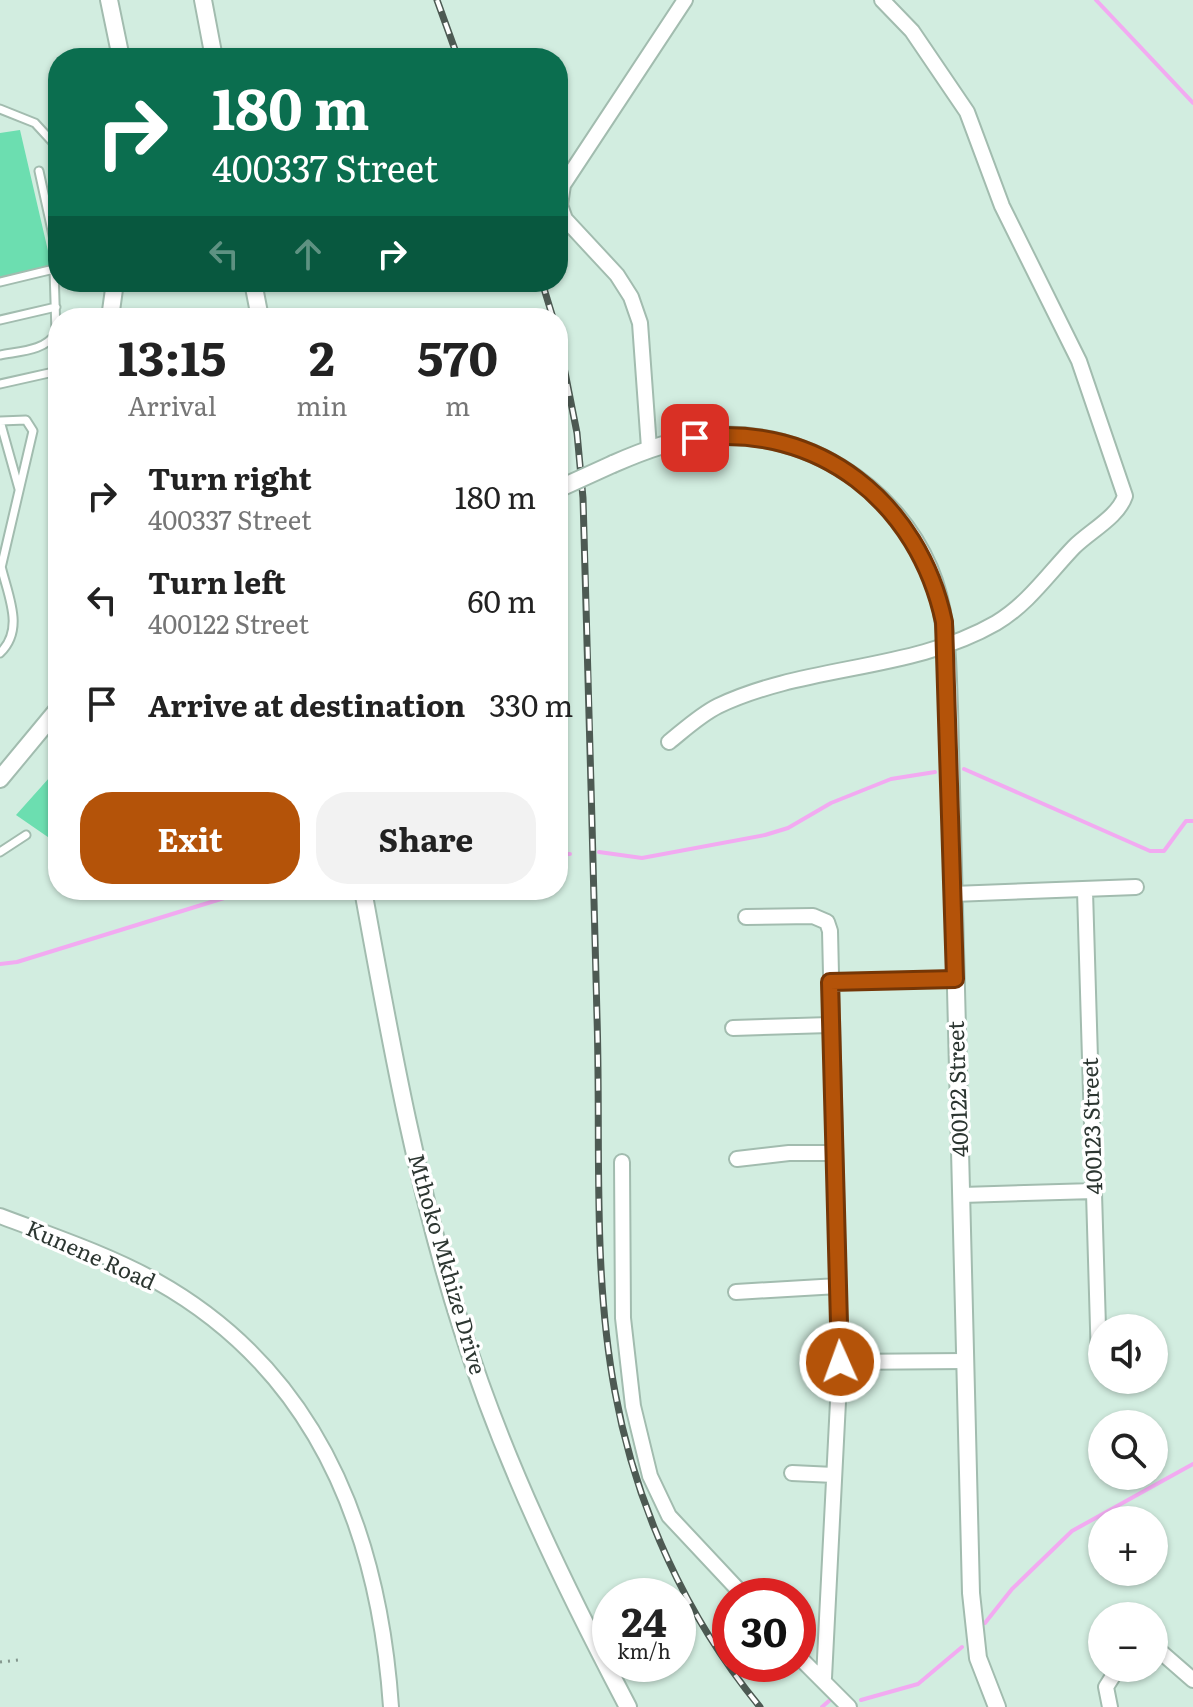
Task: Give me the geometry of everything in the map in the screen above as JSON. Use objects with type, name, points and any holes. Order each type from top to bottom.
[{"type":"street","points":[[109,0],[119,48]]},
{"type":"street","points":[[203,0],[212,48]]},
{"type":"street","points":[[568,177],[685,0]]},
{"type":"street","points":[[669,742],[717,707],[752,694],[947,647],[999,621],[1023,604],[1087,534],[1117,510],[1125,496],[1079,361],[1002,206],[967,112],[912,31],[882,0]]},
{"type":"street","points":[[568,222],[617,275],[631,297],[640,323],[649,448]]},
{"type":"street","name":"400122 Street","points":[[568,484],[649,448],[701,437],[743,436],[809,452],[856,478],[884,503],[915,542],[939,598],[947,647],[975,1636],[978,1658],[997,1707]]},
{"type":"street","points":[[0,779],[48,721]]},
{"type":"street","points":[[953,894],[1136,887]]},
{"type":"street","name":"400123 Street","points":[[1085,891],[1098,1314]]},
{"type":"street","name":"Mthoko Mkhize Drive","points":[[365,900],[405,1118],[462,1330],[522,1488],[575,1605],[628,1707]]},
{"type":"street","points":[[746,917],[813,916],[823,919],[829,926],[840,1362],[824,1678]]},
{"type":"street","points":[[830,982],[955,979]]},
{"type":"street","points":[[733,1028],[830,1025]]},
{"type":"street","points":[[737,1159],[789,1153],[834,1153]]},
{"type":"street","points":[[622,1162],[620,1274],[624,1332],[633,1406],[650,1476],[669,1516],[727,1578]]},
{"type":"street","points":[[962,1195],[1094,1191]]},
{"type":"street","name":"Kunene Road","points":[[0,1216],[117,1261],[158,1283],[233,1337],[289,1397],[339,1477],[358,1524],[384,1622],[391,1707]]},
{"type":"street","points":[[736,1292],[838,1286]]},
{"type":"street","points":[[840,1362],[966,1361]]},
{"type":"street","points":[[792,1473],[834,1475]]},
{"type":"street","points":[[1168,1658],[1193,1680]]},
{"type":"street","points":[[816,1671],[849,1707]]},
{"type":"street","points":[[1109,1682],[1106,1687],[1110,1707]]},
{"type":"lane","points":[[0,109],[35,123],[48,137]]},
{"type":"lane","points":[[39,171],[48,213]]},
{"type":"lane","points":[[0,282],[48,270]]},
{"type":"lane","points":[[52,308],[56,307],[55,292]]},
{"type":"lane","points":[[0,320],[48,309]]},
{"type":"lane","points":[[0,355],[35,348],[48,342]]},
{"type":"lane","points":[[0,384],[48,373]]},
{"type":"lane","points":[[0,653],[10,643],[15,628],[1,565],[19,490],[33,431],[31,424],[20,419],[0,421],[19,490]]},
{"type":"lane","points":[[0,852],[26,835]]},
{"type":"path","points":[[0,1662],[19,1660]]},
{"type":"building","points":[[20,130],[48,251],[48,269],[0,280],[0,133]]},
{"type":"building","points":[[48,779],[48,837],[16,815]]},
{"type":"waterway","points":[[1096,0],[1193,103]]},
{"type":"waterway","points":[[964,769],[1150,851],[1164,851],[1186,821],[1193,821]]},
{"type":"waterway","points":[[599,852],[642,858],[765,835],[788,828],[831,803],[891,779],[935,772]]},
{"type":"waterway","points":[[0,964],[17,962],[218,900]]},
{"type":"waterway","points":[[985,1623],[1012,1589],[1072,1531],[1193,1464]]},
{"type":"waterway","points":[[861,1700],[918,1684],[962,1647]]},
{"type":"waterway","points":[[822,1707],[830,1700]]},
{"type":"railway","points":[[437,0],[454,48]]},
{"type":"railway","points":[[545,292],[550,308]]},
{"type":"railway","points":[[568,388],[577,433],[583,498],[600,1252],[608,1346],[624,1435],[636,1477],[668,1559],[709,1636],[760,1707]]},
{"type":"route","points":[[695,438],[743,436],[778,441],[834,463],[856,478],[896,516],[915,542],[929,568],[944,622],[955,979],[830,982],[840,1362]]}]
